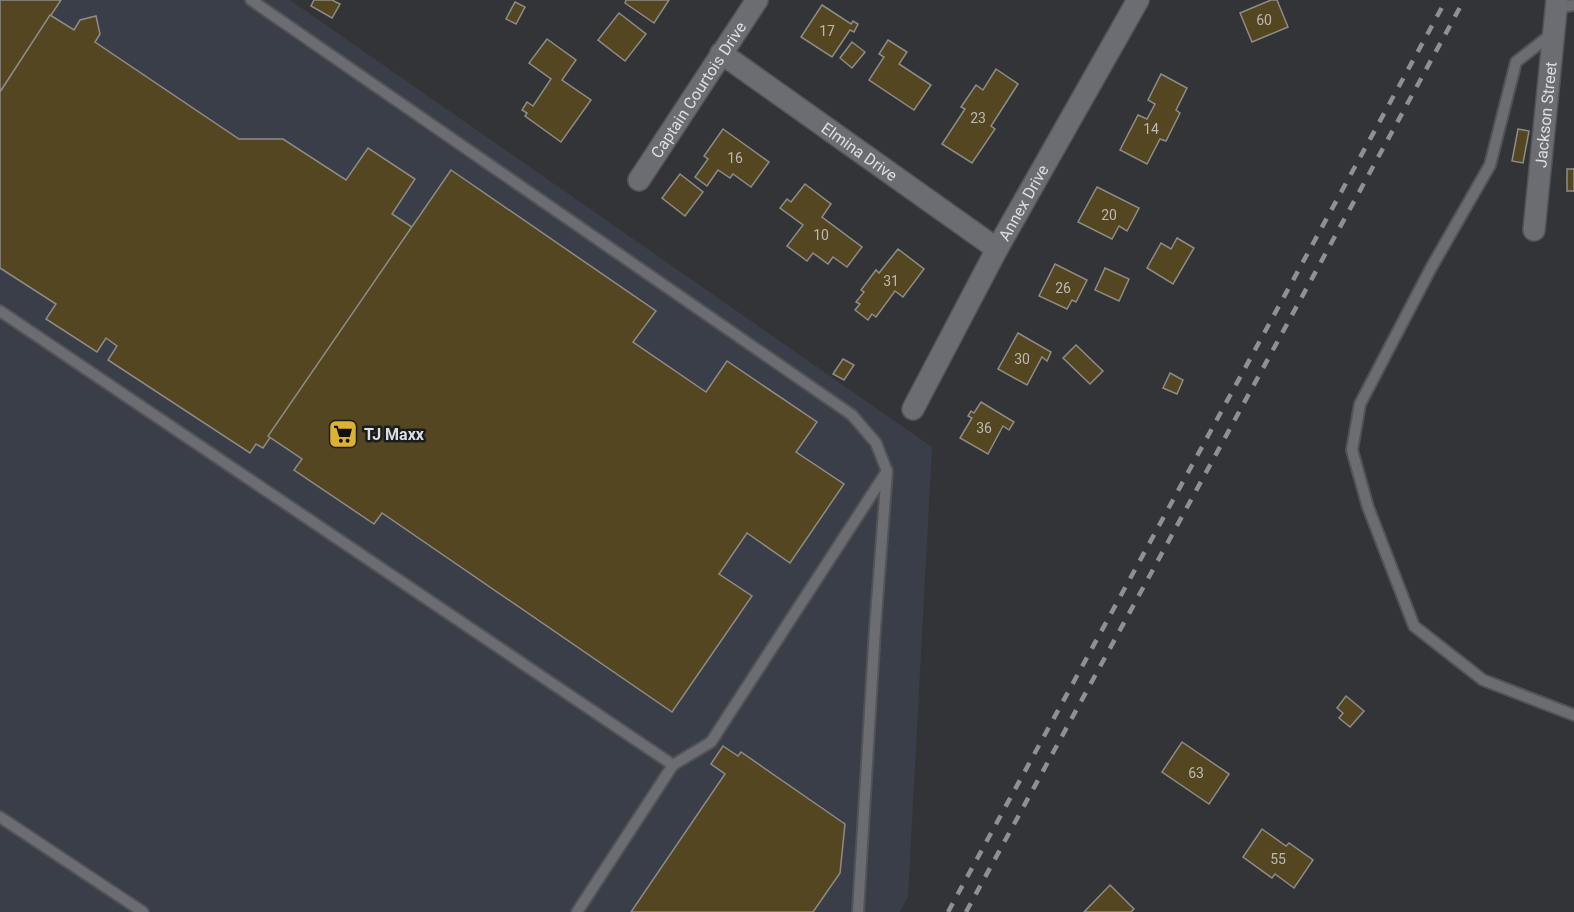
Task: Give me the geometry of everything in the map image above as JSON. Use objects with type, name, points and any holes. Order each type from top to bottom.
[{"type":"street","name":"Captain Courtois Drive","points":[[639,180],[757,0]]},
{"type":"street","name":"Annex Drive","points":[[913,409],[997,249],[1138,0]]},
{"type":"street","name":"Jackson Street","points":[[1534,230],[1553,33],[1562,5]]},
{"type":"street","name":"Elmina Drive","points":[[721,53],[997,249]]},
{"type":"lane","points":[[251,0],[852,415],[876,443],[887,471],[858,912]]},
{"type":"lane","points":[[1553,33],[1516,62],[1490,165],[1431,267],[1360,404],[1352,450],[1368,507],[1414,626],[1483,680],[1574,715]]},
{"type":"lane","points":[[0,311],[673,765]]},
{"type":"lane","points":[[577,912],[673,765],[711,742],[887,471]]},
{"type":"lane","points":[[0,817],[143,912]]},
{"type":"shaded area","points":[[0,0],[290,0],[932,447],[908,897],[900,912],[0,912]]},
{"type":"building","points":[[0,0],[61,0],[0,92]]},
{"type":"building","points":[[314,0],[332,0],[340,4],[332,18],[311,6]]},
{"type":"building","points":[[626,0],[669,0],[654,23],[625,3]]},
{"type":"building","points":[[1271,0],[1277,0],[1288,27],[1252,42],[1240,13]]},
{"type":"building","points":[[515,2],[525,7],[516,24],[506,19]]},
{"type":"building","points":[[822,5],[851,24],[853,21],[858,24],[854,32],[850,30],[832,57],[801,37]]},
{"type":"building","points":[[619,13],[646,34],[625,61],[598,40]]},
{"type":"building","points":[[50,15],[74,30],[80,20],[96,16],[100,34],[95,42],[239,139],[283,139],[346,180],[368,148],[415,179],[392,214],[412,227],[263,448],[256,444],[250,453],[108,360],[117,346],[106,338],[97,352],[46,319],[56,304],[0,268],[0,92]]},
{"type":"building","points":[[547,39],[576,60],[562,80],[591,100],[561,142],[525,116],[527,113],[522,110],[527,102],[533,106],[551,79],[529,63]]},
{"type":"building","points":[[888,40],[907,52],[899,64],[931,85],[914,110],[869,80],[884,57],[879,54]]},
{"type":"building","points":[[852,42],[865,52],[852,68],[840,58]]},
{"type":"building","points":[[996,69],[1018,84],[991,126],[995,129],[972,163],[942,144],[965,109],[961,107],[976,85],[983,90]]},
{"type":"building","points":[[1161,74],[1187,88],[1176,110],[1180,113],[1166,141],[1160,139],[1147,164],[1120,150],[1138,115],[1147,119],[1155,104],[1148,100]]},
{"type":"building","points":[[723,129],[769,162],[751,187],[733,174],[730,178],[718,170],[707,186],[695,177],[708,159],[704,156]]},
{"type":"building","points":[[1518,129],[1529,131],[1523,163],[1512,161]]},
{"type":"building","points":[[1567,169],[1574,169],[1574,191],[1567,191]]},
{"type":"building","points":[[451,170],[656,311],[633,342],[706,392],[727,361],[817,422],[796,452],[844,484],[790,563],[747,533],[719,574],[752,596],[672,712],[382,513],[374,524],[294,470],[302,459],[268,436]]},
{"type":"building","points":[[680,174],[703,192],[685,216],[662,198]]},
{"type":"building","points":[[805,184],[831,204],[822,217],[862,247],[847,267],[833,257],[828,264],[813,253],[807,261],[787,246],[803,225],[780,208],[787,199],[791,202]]},
{"type":"building","points":[[1097,187],[1139,208],[1127,231],[1119,226],[1112,239],[1078,222]]},
{"type":"building","points":[[1177,238],[1194,248],[1173,284],[1147,268],[1161,243],[1171,249]]},
{"type":"building","points":[[898,249],[924,269],[903,297],[895,291],[876,317],[872,314],[868,320],[855,310],[860,304],[856,302],[864,292],[861,290],[876,270],[879,273]]},
{"type":"building","points":[[1055,264],[1087,280],[1076,302],[1072,300],[1067,309],[1039,296]]},
{"type":"building","points":[[1105,268],[1129,279],[1119,301],[1095,290]]},
{"type":"building","points":[[1018,333],[1051,352],[1047,361],[1042,357],[1027,385],[998,369]]},
{"type":"building","points":[[1076,345],[1103,371],[1090,384],[1063,358]]},
{"type":"building","points":[[843,359],[854,365],[844,380],[833,374]]},
{"type":"building","points":[[1170,373],[1183,380],[1177,394],[1163,388]]},
{"type":"building","points":[[981,402],[1014,422],[1009,430],[1003,426],[988,454],[960,438],[972,418],[968,416],[971,411],[974,413]]},
{"type":"building","points":[[1346,696],[1364,711],[1350,727],[1339,718],[1343,713],[1337,708]]},
{"type":"building","points":[[1182,742],[1229,774],[1209,804],[1162,772]]},
{"type":"building","points":[[723,746],[738,756],[741,752],[845,824],[840,873],[813,912],[631,912],[725,774],[711,764]]},
{"type":"building","points":[[1262,829],[1286,846],[1289,843],[1313,860],[1294,888],[1275,874],[1272,878],[1243,857]]},
{"type":"building","points":[[1110,885],[1134,909],[1131,912],[1084,912]]},
{"type":"railway","points":[[948,912],[1446,0]]},
{"type":"railway","points":[[966,912],[1464,0]]},
{"type":"place","name":"TJ Maxx","points":[[343,434]]}]
